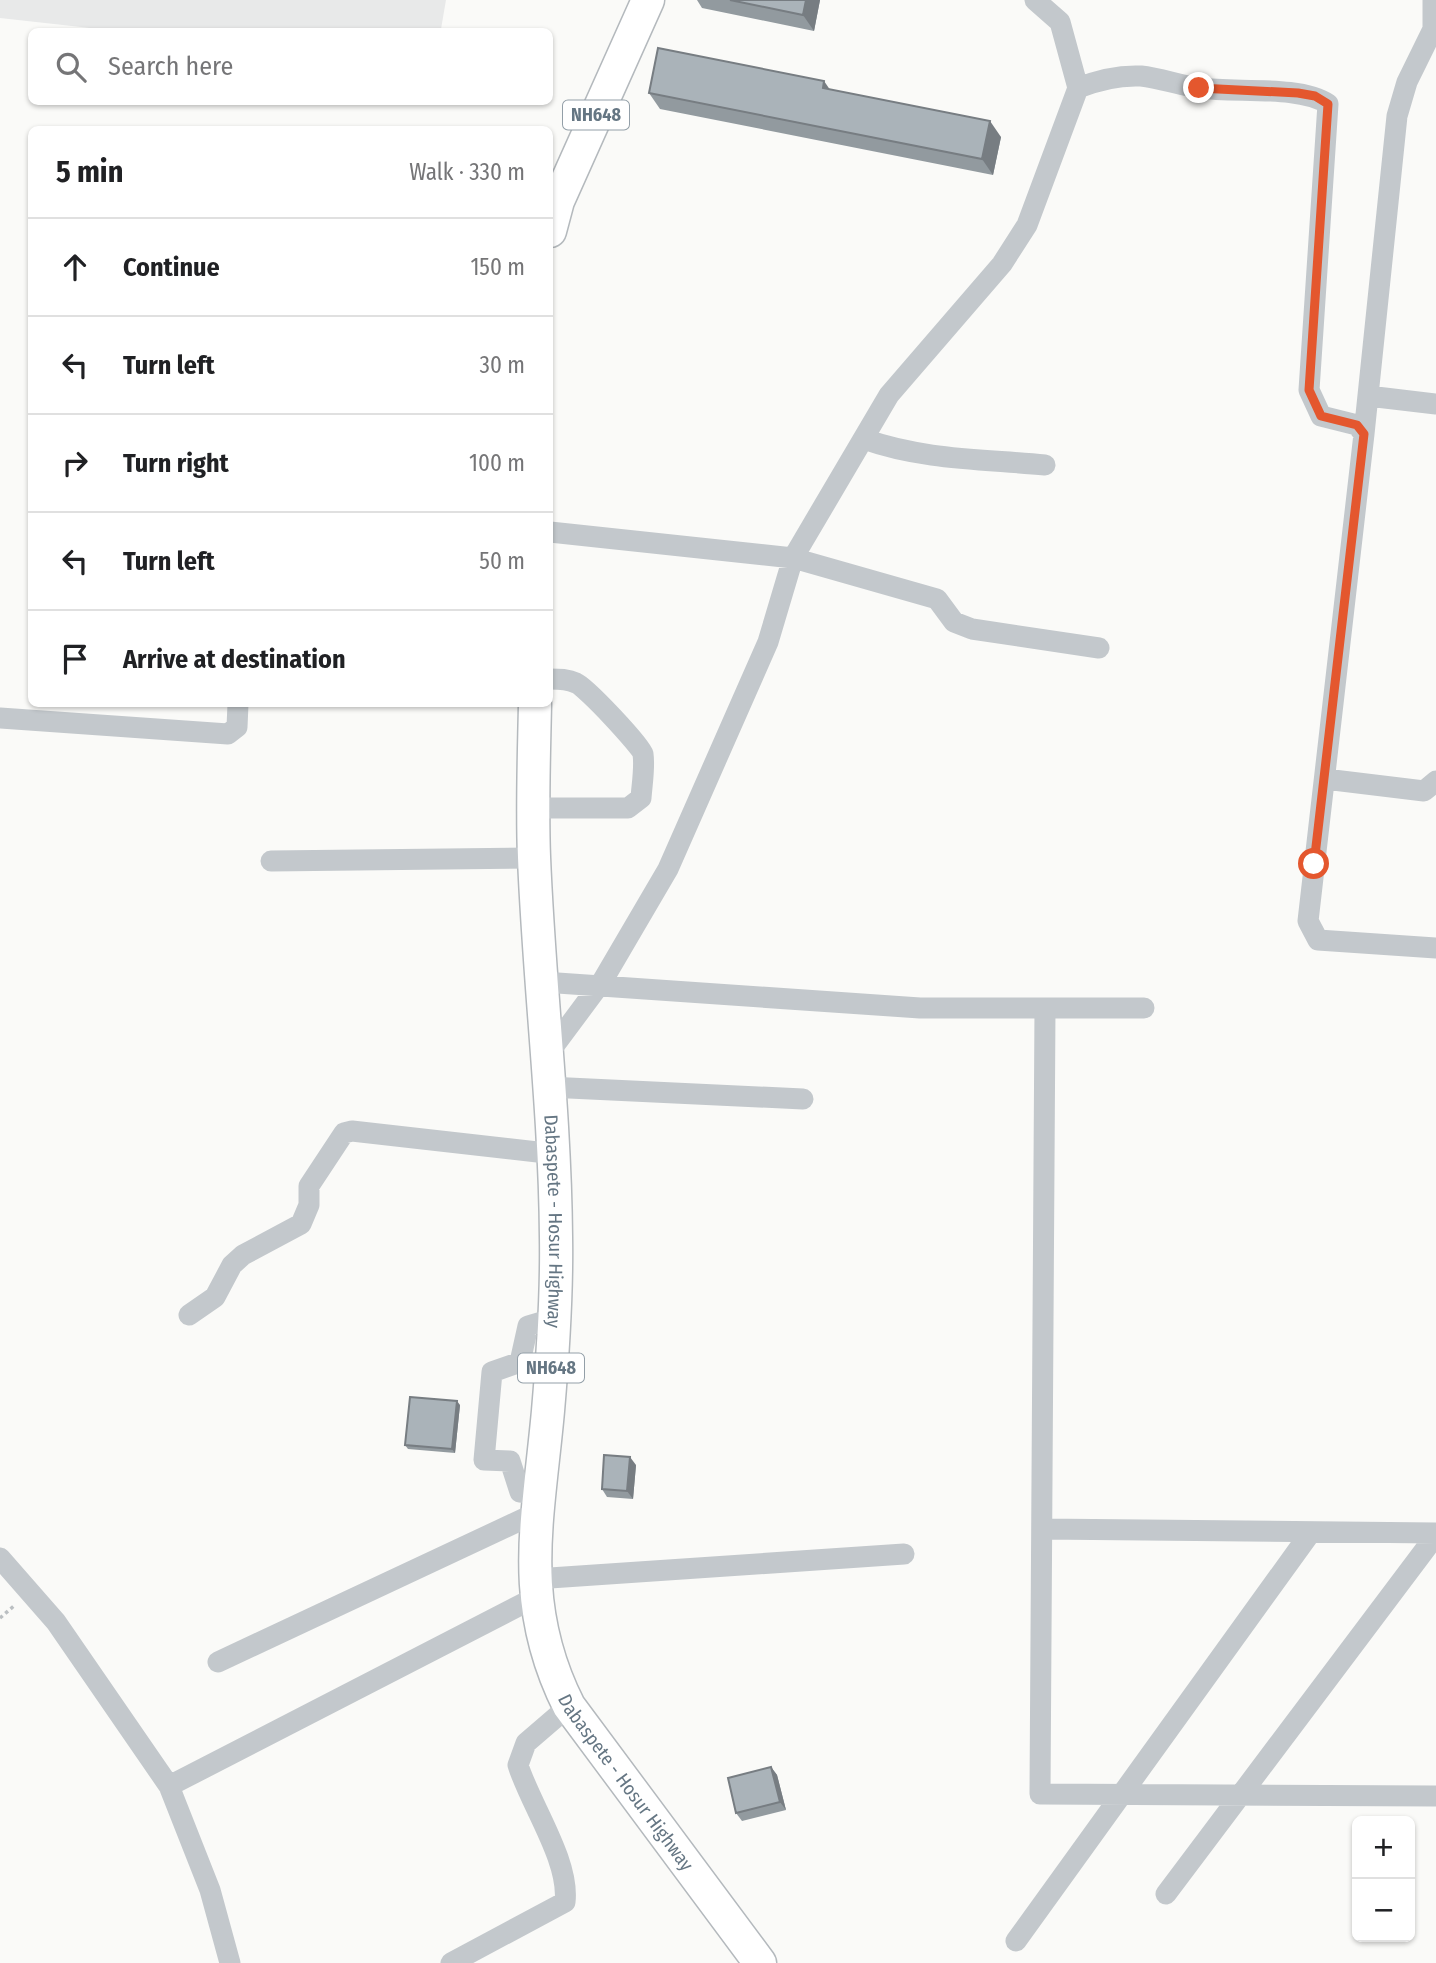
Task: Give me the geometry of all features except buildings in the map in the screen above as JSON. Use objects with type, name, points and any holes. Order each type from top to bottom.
[{"type":"highway","name":"NH648","points":[[553,220],[558,201],[648,0]]},
{"type":"highway","name":"Dabaspete - Hosur Highway","points":[[535,707],[534,858],[548,1087],[555,1154],[555,1318],[538,1503],[535,1589],[552,1673],[569,1706],[760,1963]]},
{"type":"street","points":[[548,1054],[603,980],[668,869],[768,642],[793,558],[890,395],[1002,264],[1027,225],[1078,88],[1060,22],[1035,0]]},
{"type":"street","points":[[1433,0],[1433,29],[1407,82],[1397,116],[1364,434],[1308,921],[1311,932],[1318,940],[1436,948]]},
{"type":"street","points":[[1078,88],[1104,79],[1142,76],[1199,88],[1307,94],[1328,104],[1309,390],[1321,416],[1357,425],[1364,434]]},
{"type":"street","points":[[1368,396],[1436,404]]},
{"type":"street","points":[[864,439],[894,450],[935,458],[1045,465]]},
{"type":"street","points":[[553,532],[793,558],[937,598],[954,622],[972,629],[1099,648]]},
{"type":"street","points":[[533,808],[628,808],[641,798],[643,755],[640,746],[614,722],[591,691],[566,679],[553,679]]},
{"type":"street","points":[[0,718],[228,734],[237,727],[238,707]]},
{"type":"street","points":[[1325,779],[1424,791],[1436,781]]},
{"type":"street","points":[[271,861],[534,858]]},
{"type":"street","points":[[543,982],[920,1009],[1144,1008]]},
{"type":"street","points":[[1045,1008],[1040,1794],[1436,1796]]},
{"type":"street","points":[[548,1087],[803,1099]]},
{"type":"street","points":[[189,1315],[215,1297],[232,1265],[243,1255],[301,1224],[309,1205],[309,1186],[344,1133],[352,1131],[454,1145],[555,1154]]},
{"type":"street","points":[[538,1503],[520,1492],[510,1461],[484,1460],[492,1372],[520,1363],[528,1326],[555,1318]]},
{"type":"street","points":[[218,1662],[538,1503]]},
{"type":"street","points":[[1042,1528],[1436,1534]]},
{"type":"street","points":[[1016,1941],[1311,1532]]},
{"type":"street","points":[[1166,1894],[1436,1534]]},
{"type":"street","points":[[169,1786],[535,1589],[904,1553]]},
{"type":"street","points":[[0,1558],[56,1622],[169,1786],[210,1890],[230,1963]]},
{"type":"street","points":[[451,1963],[565,1902],[566,1892],[555,1853],[518,1765],[526,1743],[569,1706]]},
{"type":"shaded area","points":[[0,0],[446,0],[441,28],[90,28],[0,18]]},
{"type":"route","points":[[1199,88],[1254,93],[1298,93],[1315,96],[1328,104],[1309,390],[1321,416],[1357,425],[1364,434],[1314,864]]}]
